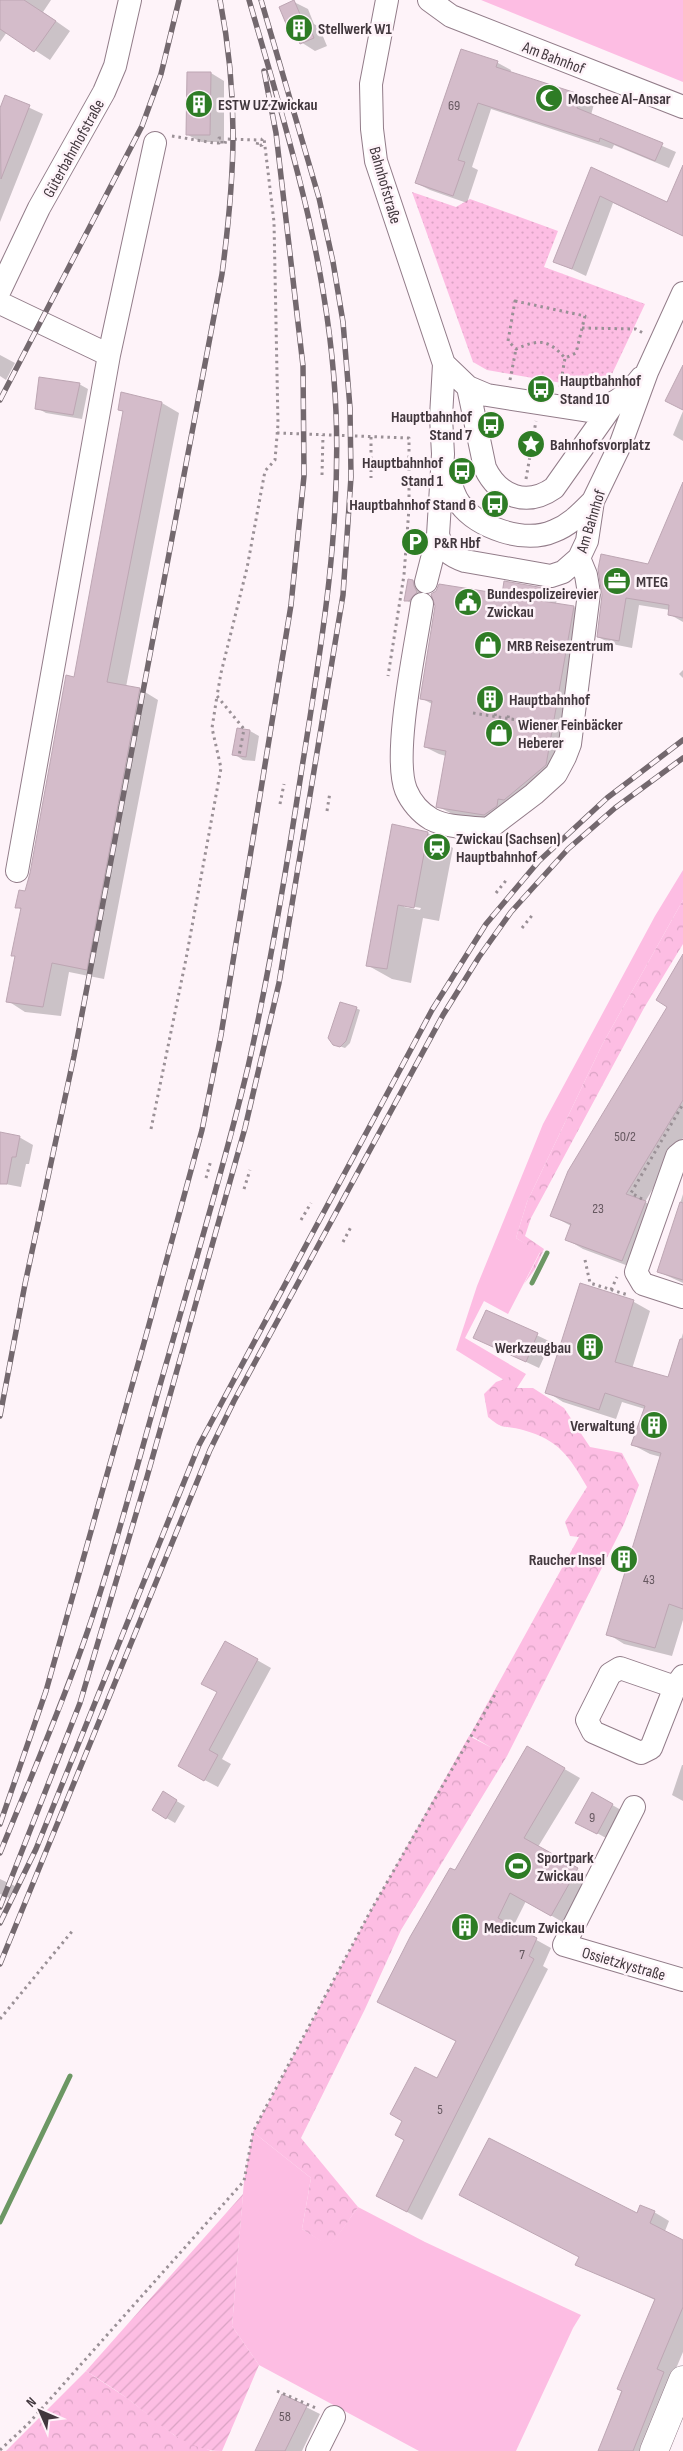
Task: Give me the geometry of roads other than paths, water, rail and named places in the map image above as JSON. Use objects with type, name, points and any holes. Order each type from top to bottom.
[{"type":"main road","points":[[654,2451],[683,2380]]},
{"type":"street","name":"Güterbahnhofstraße","points":[[0,290],[39,208],[104,92],[115,66],[130,0]]},
{"type":"street","name":"Bahnhofstraße","points":[[388,0],[371,84],[372,129],[376,161],[444,364]]},
{"type":"street","name":"Am Bahnhof","points":[[429,0],[451,16],[683,107]]},
{"type":"street","points":[[17,871],[109,355],[155,143]]},
{"type":"street","name":"Am Bahnhof","points":[[438,535],[442,548],[452,557],[511,570],[551,576],[563,572],[579,558],[587,541],[593,501],[621,443],[647,372],[683,293]]},
{"type":"street","points":[[0,303],[109,355]]},
{"type":"street","name":"Am Bahnhof","points":[[444,364],[468,386],[488,395],[589,411],[603,409],[614,403],[633,389],[647,372]]},
{"type":"street","points":[[426,582],[438,535],[443,454],[444,364]]},
{"type":"street","points":[[468,386],[488,474],[503,491],[523,498],[543,496],[554,488],[614,403]]},
{"type":"street","points":[[443,454],[451,486],[460,504],[477,520],[501,531],[517,534],[544,534],[554,531],[573,522],[593,501]]},
{"type":"street","points":[[422,604],[406,714],[402,757],[406,789],[414,805],[431,819],[448,825],[488,829],[534,794],[556,774],[570,744],[589,593],[586,575],[579,558]]},
{"type":"street","points":[[681,1148],[636,1272],[643,1284],[683,1297]]},
{"type":"street","name":"Ossietzkystraße","points":[[634,1807],[564,1945],[683,1980]]},
{"type":"street","points":[[317,2451],[334,2417]]},
{"type":"waterway","points":[[532,1283],[547,1253]]},
{"type":"waterway","points":[[0,2222],[70,2076]]},
{"type":"railway","points":[[0,400],[142,126],[161,74],[179,0]]},
{"type":"railway","points":[[0,1416],[25,1284],[74,1056],[222,274],[230,204],[233,137],[230,70],[220,0]]},
{"type":"railway","points":[[0,1853],[68,1686],[99,1596],[230,1139],[256,1031],[270,958],[322,639],[332,549],[337,458],[336,412],[326,306],[293,153],[249,0]]},
{"type":"railway","points":[[0,1907],[80,1703],[147,1477],[245,1128],[279,983],[343,595],[351,477],[350,408],[343,322],[333,262],[319,198],[261,0]]},
{"type":"railway","points":[[0,1824],[46,1691],[202,1130],[221,1035],[291,605],[304,476],[303,366],[276,133],[264,71]]},
{"type":"railway","points":[[0,1923],[36,1849],[199,1445],[432,1010],[486,924],[539,861],[607,798],[683,740]]},
{"type":"railway","points":[[0,1964],[210,1450],[234,1401],[443,1015],[479,957],[511,912],[568,849],[615,808],[683,758]]},
{"type":"place","name":"Stellwerk W1","points":[[299,28]]},
{"type":"place","name":"Moschee Al-Ansar","points":[[549,98]]},
{"type":"place","name":"ESTW UZ Zwickau","points":[[199,104]]},
{"type":"place","name":"Hauptbahnhof Stand 10","points":[[541,389]]},
{"type":"place","name":"Hauptbahnhof Stand 7","points":[[491,425]]},
{"type":"place","name":"Bahnhofsvorplatz","points":[[531,444]]},
{"type":"place","name":"Hauptbahnhof Stand 1","points":[[462,471]]},
{"type":"place","name":"Hauptbahnhof Stand 6","points":[[495,504]]},
{"type":"place","name":"P&R Hbf","points":[[415,542]]},
{"type":"place","name":"MTEG","points":[[617,581]]},
{"type":"place","name":"Bundespolizeirevier Zwickau","points":[[468,602]]},
{"type":"place","name":"MRB Reisezentrum","points":[[488,645]]},
{"type":"place","name":"Hauptbahnhof","points":[[490,699]]},
{"type":"place","name":"Wiener Feinbäcker Heberer","points":[[499,733]]},
{"type":"place","name":"Zwickau (Sachsen) Hauptbahnhof","points":[[437,847]]},
{"type":"place","name":"Werkzeugbau","points":[[590,1347]]},
{"type":"place","name":"Verwaltung","points":[[654,1425]]},
{"type":"place","name":"Raucher Insel","points":[[624,1559]]},
{"type":"place","name":"Sportpark Zwickau","points":[[518,1866]]},
{"type":"place","name":"Medicum Zwickau","points":[[465,1927]]}]
